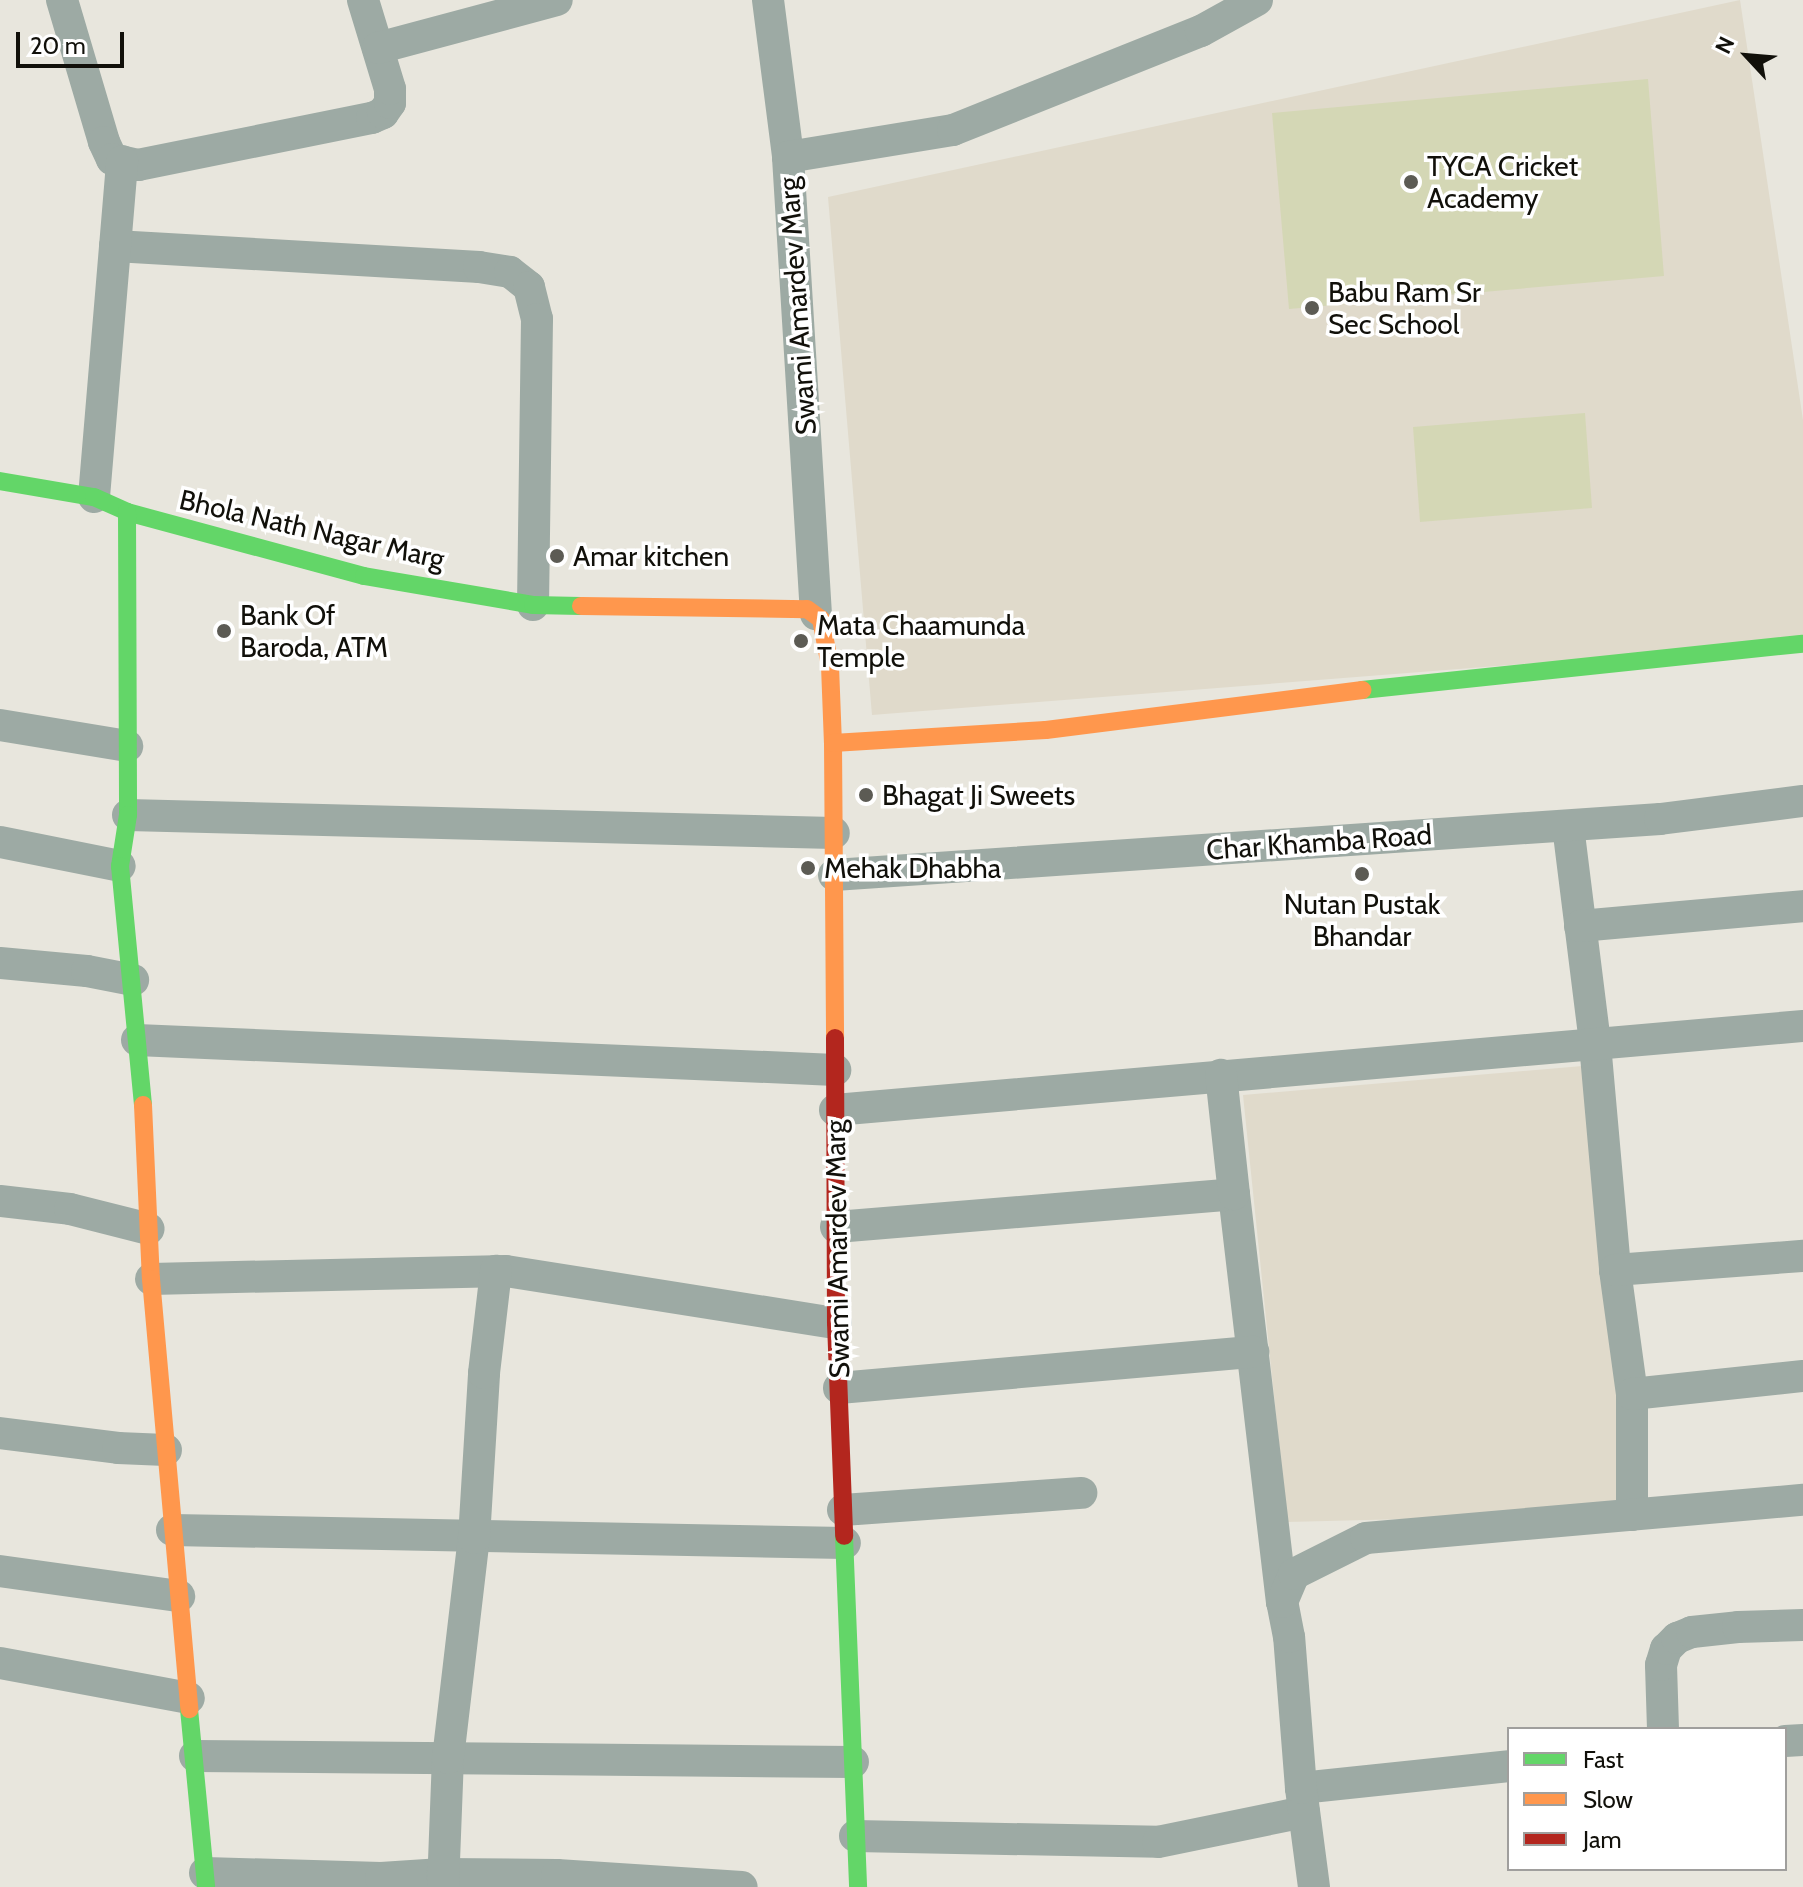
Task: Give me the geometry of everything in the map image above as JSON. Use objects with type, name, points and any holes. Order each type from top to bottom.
[{"type":"street","points":[[62,0],[104,142],[112,159],[138,165],[372,118],[390,103],[390,89],[363,0]]},
{"type":"street","points":[[378,48],[557,0]]},
{"type":"street","name":"Swami Amardev Marg","points":[[768,0],[788,157],[812,612],[825,628],[830,666],[834,833],[836,1323],[858,1887]]},
{"type":"street","points":[[788,157],[953,130],[1201,31],[1257,0]]},
{"type":"street","points":[[94,497],[122,161]]},
{"type":"street","points":[[115,246],[479,267],[510,272],[529,287],[537,319],[533,605]]},
{"type":"street","name":"Bhola Nath Nagar Marg","points":[[0,481],[94,497],[127,512],[364,576],[533,605],[812,612]]},
{"type":"street","points":[[127,512],[128,815],[120,866],[133,980],[151,1279],[172,1530],[206,1880],[381,1878],[442,1881],[557,1875],[742,1887]]},
{"type":"street","points":[[833,743],[1046,730],[1457,678],[1803,644]]},
{"type":"street","points":[[0,725],[127,746]]},
{"type":"street","name":"Char Khamba Road","points":[[834,875],[1660,819],[1803,801]]},
{"type":"street","points":[[128,815],[834,833]]},
{"type":"street","points":[[1568,826],[1595,1044],[1615,1270],[1632,1394],[1632,1515]]},
{"type":"street","points":[[0,842],[120,866]]},
{"type":"street","points":[[1580,926],[1803,906]]},
{"type":"street","points":[[0,963],[87,971],[133,980]]},
{"type":"street","points":[[835,1110],[1803,1026]]},
{"type":"street","points":[[137,1040],[835,1070]]},
{"type":"street","points":[[1221,1075],[1282,1602],[1289,1637],[1302,1800],[1314,1887]]},
{"type":"street","points":[[836,1227],[1234,1194]]},
{"type":"street","points":[[0,1201],[70,1209],[149,1229]]},
{"type":"street","points":[[1615,1270],[1803,1256]]},
{"type":"street","points":[[151,1279],[496,1271],[836,1323]]},
{"type":"street","points":[[442,1881],[448,1758],[474,1538],[484,1373],[496,1271]]},
{"type":"street","points":[[839,1388],[1253,1352]]},
{"type":"street","points":[[1632,1394],[1803,1376]]},
{"type":"street","points":[[0,1433],[118,1448],[166,1450]]},
{"type":"street","points":[[843,1510],[1081,1493]]},
{"type":"street","points":[[1282,1602],[1294,1574],[1366,1538],[1803,1500]]},
{"type":"street","points":[[172,1530],[845,1543]]},
{"type":"street","points":[[0,1571],[179,1596]]},
{"type":"street","points":[[1663,1727],[1661,1665],[1666,1649],[1677,1638],[1692,1632],[1738,1627],[1803,1625]]},
{"type":"street","points":[[0,1663],[189,1698]]},
{"type":"street","points":[[195,1756],[853,1762]]},
{"type":"street","points":[[855,1836],[1158,1842],[1302,1800],[1507,1766]]},
{"type":"shaded area","name":"Babu Ram Sr Sec School","points":[[1740,0],[1803,420],[1803,642],[872,715],[828,197]]},
{"type":"shaded area","points":[[1606,1064],[1649,1513],[1287,1522],[1243,1095]]},
{"type":"green space","points":[[1648,79],[1664,276],[1289,309],[1272,113]]},
{"type":"green space","points":[[1585,413],[1592,508],[1420,522],[1413,427]]},
{"type":"traffic: fast","points":[[0,481],[94,497],[127,512],[364,576],[533,605],[581,606]]},
{"type":"traffic: fast","points":[[127,512],[128,815],[120,866],[143,1105]]},
{"type":"traffic: fast","points":[[1362,690],[1803,644]]},
{"type":"traffic: fast","points":[[844,1536],[858,1887]]},
{"type":"traffic: fast","points":[[189,1709],[206,1887]]},
{"type":"traffic: slow","points":[[581,606],[807,609],[821,619],[830,666],[833,743],[835,1038]]},
{"type":"traffic: slow","points":[[833,743],[1046,730],[1362,690]]},
{"type":"traffic: slow","points":[[143,1105],[151,1279],[189,1709]]},
{"type":"traffic: jam","points":[[835,1038],[836,1323],[844,1536]]},
{"type":"place","name":"TYCA Cricket Academy","points":[[1411,182]]},
{"type":"place","name":"Babu Ram Sr Sec School","points":[[1312,308]]},
{"type":"place","name":"Amar kitchen","points":[[557,556]]},
{"type":"place","name":"Bank Of Baroda, ATM","points":[[224,631]]},
{"type":"place","name":"Mata Chaamunda Temple","points":[[801,641]]},
{"type":"place","name":"Bhagat Ji Sweets","points":[[866,795]]},
{"type":"place","name":"Mehak Dhabha","points":[[808,868]]},
{"type":"place","name":"Nutan Pustak Bhandar","points":[[1362,874]]}]
